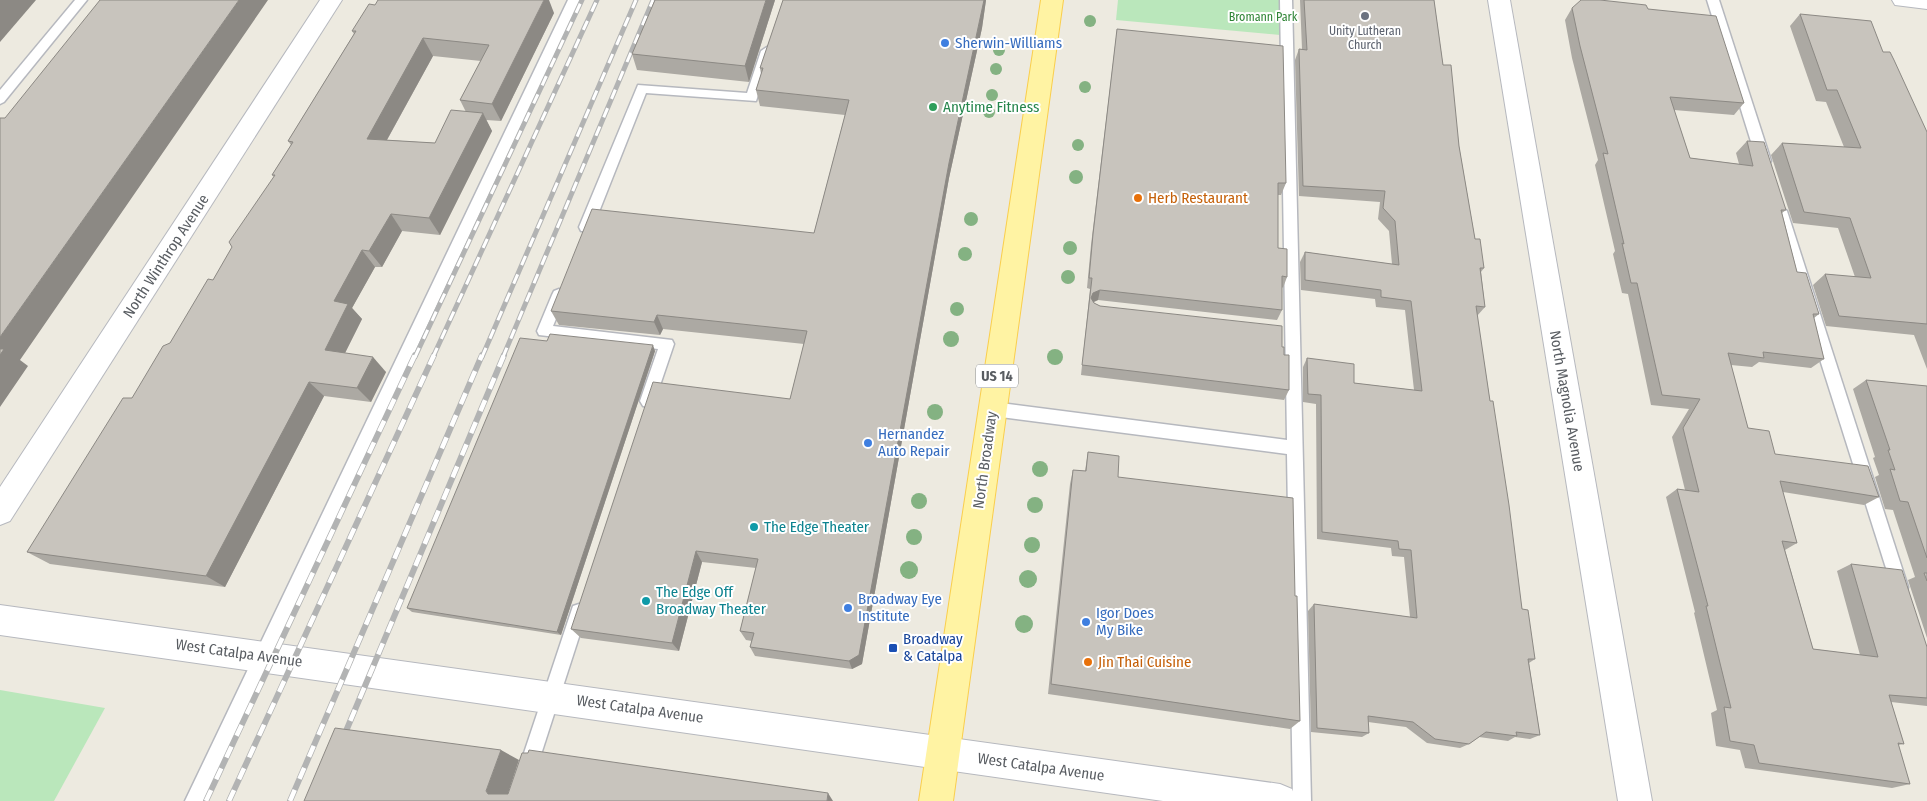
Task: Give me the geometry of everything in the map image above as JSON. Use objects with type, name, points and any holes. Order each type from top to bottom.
[{"type":"main road","name":"North Broadway","points":[[936,801],[1052,0]]},
{"type":"street","name":"North Winthrop Avenue","points":[[0,512],[331,0]]},
{"type":"street","name":"North Magnolia Avenue","points":[[1499,0],[1635,801]]},
{"type":"street","name":"West Catalpa Avenue","points":[[0,620],[1280,801]]},
{"type":"lane","points":[[0,99],[81,0]]},
{"type":"lane","points":[[194,801],[574,0]]},
{"type":"lane","points":[[1286,0],[1288,329],[1295,448],[1302,801]]},
{"type":"lane","points":[[1713,0],[1770,178]]},
{"type":"lane","points":[[580,242],[642,88],[752,98],[772,36]]},
{"type":"lane","points":[[1776,197],[1906,605]]},
{"type":"lane","points":[[562,287],[544,331],[667,344],[642,419]]},
{"type":"lane","points":[[993,409],[1295,448]]},
{"type":"lane","points":[[517,801],[584,598]]},
{"type":"green space","name":"Bromann Park","points":[[1118,0],[1279,0],[1280,35],[1116,20]]},
{"type":"green space","points":[[0,690],[105,708],[54,801],[0,801]]},
{"type":"building","points":[[100,0],[239,0],[0,337],[0,118],[5,118]]},
{"type":"building","points":[[378,0],[544,0],[492,104],[460,100],[489,45],[423,38],[367,139],[435,143],[451,110],[483,113],[429,218],[391,214],[369,251],[362,250],[334,301],[348,304],[325,350],[373,357],[357,388],[309,382],[206,576],[27,552],[123,398],[132,398],[163,346],[170,343],[208,279],[213,280],[232,247],[229,242],[275,175],[272,175],[293,142],[288,141],[356,31],[352,31],[369,4],[375,5]]},
{"type":"building","points":[[655,0],[766,0],[745,66],[632,54]]},
{"type":"building","points":[[783,0],[984,0],[949,163],[859,655],[849,661],[750,647],[754,633],[740,631],[758,559],[696,551],[672,643],[571,629],[653,382],[790,399],[807,331],[657,315],[654,322],[551,311],[592,209],[814,233],[849,100],[756,90],[763,68],[760,68]]},
{"type":"building","points":[[1304,0],[1434,0],[1443,65],[1451,65],[1459,146],[1475,239],[1480,239],[1484,268],[1480,268],[1485,307],[1476,306],[1490,401],[1493,401],[1509,505],[1522,609],[1528,610],[1535,659],[1528,659],[1540,735],[1516,732],[1517,736],[1486,732],[1469,744],[1435,739],[1413,722],[1368,716],[1369,733],[1317,728],[1314,604],[1417,618],[1411,550],[1399,549],[1398,541],[1322,532],[1321,395],[1308,394],[1307,358],[1354,364],[1354,383],[1422,391],[1411,301],[1381,297],[1381,290],[1305,280],[1305,252],[1399,265],[1395,221],[1383,208],[1385,191],[1303,186],[1299,49],[1307,50]]},
{"type":"building","points":[[1581,0],[1646,5],[1648,9],[1716,16],[1744,103],[1670,97],[1690,158],[1753,166],[1747,141],[1764,142],[1786,210],[1781,210],[1797,272],[1806,273],[1819,314],[1813,314],[1824,359],[1763,352],[1764,358],[1728,353],[1748,428],[1769,431],[1775,454],[1868,466],[1879,497],[1780,481],[1797,543],[1782,541],[1813,649],[1878,657],[1851,564],[1902,570],[1927,647],[1927,698],[1889,695],[1904,744],[1898,743],[1910,784],[1759,763],[1754,745],[1730,741],[1724,707],[1731,708],[1706,606],[1708,606],[1677,489],[1699,492],[1683,428],[1700,399],[1662,395],[1637,283],[1631,283],[1603,153],[1608,154],[1572,8]]},
{"type":"building","points":[[1800,14],[1871,21],[1883,52],[1890,52],[1927,132],[1927,324],[1839,316],[1825,274],[1871,278],[1850,218],[1804,212],[1782,143],[1861,148],[1837,90],[1827,90]]},
{"type":"building","points":[[1117,29],[1283,46],[1286,183],[1278,183],[1278,248],[1287,249],[1287,277],[1282,276],[1282,310],[1100,290],[1093,293],[1091,298],[1094,303],[1100,306],[1282,326],[1282,347],[1284,347],[1284,355],[1289,355],[1289,390],[1082,365],[1092,278],[1089,278],[1093,234]]},
{"type":"building","points":[[550,334],[653,345],[557,632],[407,608],[520,338],[547,341]]},
{"type":"building","points":[[1866,380],[1927,386],[1927,558],[1908,502],[1900,501],[1890,469],[1895,470],[1888,450],[1890,450]]},
{"type":"building","points":[[1088,452],[1119,456],[1118,477],[1293,498],[1300,721],[1051,684],[1073,470],[1086,471]]},
{"type":"building","points":[[335,728],[501,750],[486,791],[488,794],[508,794],[522,753],[528,753],[529,750],[828,793],[827,801],[304,801]]},
{"type":"railway","points":[[415,357],[582,0]]},
{"type":"railway","points":[[433,357],[597,0]]},
{"type":"railway","points":[[482,357],[636,0]]},
{"type":"railway","points":[[503,357],[653,0]]},
{"type":"railway","points":[[206,801],[415,355]]},
{"type":"railway","points":[[229,801],[434,355]]},
{"type":"railway","points":[[290,801],[482,355]]},
{"type":"railway","points":[[341,743],[504,355]]},
{"type":"place","name":"Unity Lutheran Church","points":[[1365,16]]},
{"type":"place","name":"Sherwin-Williams","points":[[945,43]]},
{"type":"place","name":"Anytime Fitness","points":[[933,107]]},
{"type":"place","name":"Herb Restaurant","points":[[1138,198]]},
{"type":"place","name":"Hernandez Auto Repair","points":[[868,443]]},
{"type":"place","name":"The Edge Theater","points":[[754,527]]},
{"type":"place","name":"The Edge Off Broadway Theater","points":[[646,601]]},
{"type":"place","name":"Broadway Eye Institute","points":[[848,608]]},
{"type":"place","name":"Igor Does My Bike","points":[[1086,622]]},
{"type":"place","name":"Broadway & Catalpa","points":[[893,648]]},
{"type":"place","name":"Jin Thai Cuisine","points":[[1088,662]]}]
